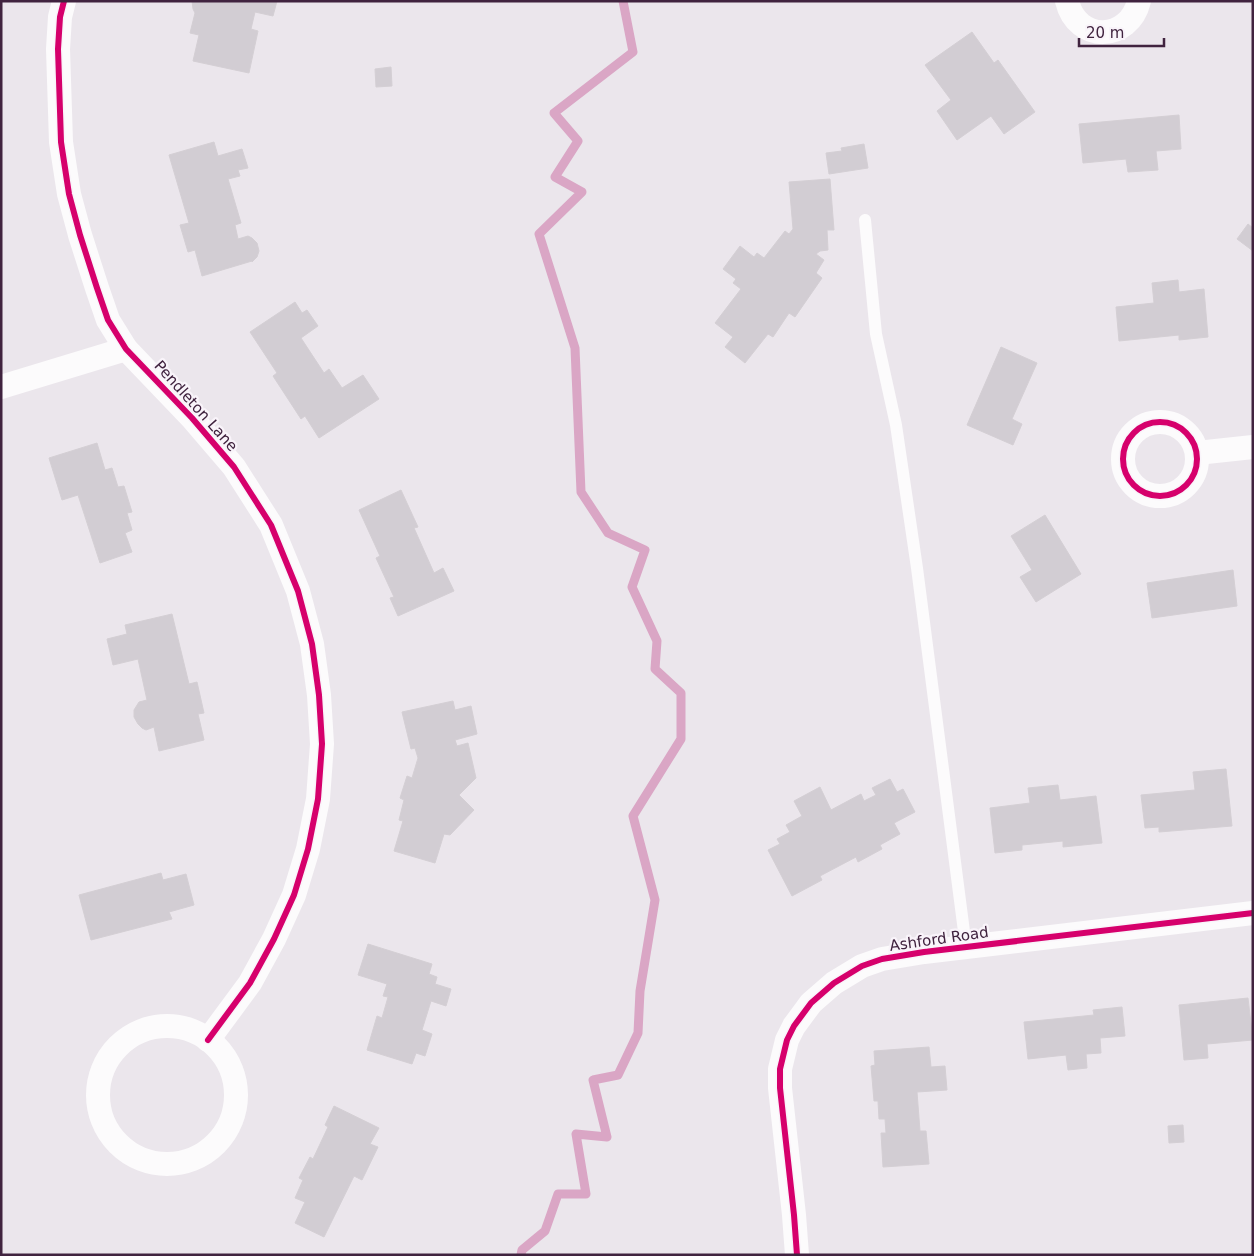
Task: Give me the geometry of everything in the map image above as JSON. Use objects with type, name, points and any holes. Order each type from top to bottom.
[{"type":"street","name":"Pendleton Lane","points":[[64,1],[60,17],[58,49],[61,142],[69,194],[80,235],[108,320],[126,349],[192,418],[234,467],[271,525],[298,590],[312,644],[319,695],[322,744],[318,799],[308,850],[294,895],[274,939],[250,983],[208,1040]]},
{"type":"street","points":[[1067,1],[1069,10],[1080,25],[1098,32],[1107,32],[1125,26],[1137,11],[1139,1]]},
{"type":"street","points":[[1,387],[126,349]]},
{"type":"street","points":[[1197,453],[1253,447]]},
{"type":"street","name":"Ashford Road","points":[[797,1255],[780,1088],[780,1069],[787,1040],[794,1026],[811,1003],[834,982],[862,966],[924,952],[1253,913]]},
{"type":"street","points":[[160,1027],[177,1027],[193,1031],[208,1040],[222,1053],[231,1070],[236,1088],[236,1107],[230,1125],[220,1141],[205,1153],[188,1162],[169,1164],[150,1162],[133,1155],[118,1144],[107,1130],[100,1114],[98,1097],[99,1080],[105,1064],[115,1050],[135,1034],[143,1030],[160,1027]]},
{"type":"lane","points":[[866,220],[876,334],[896,425],[916,559],[966,947]]},
{"type":"building","points":[[192,1],[277,1],[273,16],[255,12],[251,29],[258,31],[249,73],[193,61],[199,35],[190,33],[195,13]]},
{"type":"building","points":[[972,32],[994,63],[998,60],[1035,112],[1004,134],[991,116],[957,140],[937,111],[951,100],[925,65]]},
{"type":"building","points":[[391,67],[392,86],[376,87],[375,69]]},
{"type":"building","points":[[1179,115],[1181,149],[1156,151],[1158,170],[1128,172],[1126,159],[1083,163],[1079,124]]},
{"type":"building","points":[[214,142],[218,156],[242,149],[248,168],[238,170],[240,176],[228,179],[241,223],[235,225],[238,239],[248,236],[252,238],[257,243],[259,251],[257,257],[252,262],[202,276],[195,250],[188,252],[180,225],[189,223],[169,155]]},
{"type":"building","points":[[864,144],[868,168],[829,174],[826,153],[842,151],[841,148]]},
{"type":"building","points":[[830,179],[834,230],[827,230],[828,250],[820,251],[816,254],[824,260],[816,273],[822,278],[795,317],[789,313],[773,337],[768,334],[745,363],[725,347],[733,337],[715,323],[741,289],[733,283],[736,279],[723,269],[740,246],[754,257],[757,253],[764,258],[785,231],[789,234],[793,229],[789,182]]},
{"type":"building","points":[[1248,224],[1253,228],[1253,251],[1237,239]]},
{"type":"building","points":[[1178,280],[1179,292],[1204,289],[1208,337],[1179,340],[1179,335],[1119,341],[1116,307],[1154,303],[1152,283]]},
{"type":"building","points":[[295,302],[302,313],[307,310],[318,326],[301,338],[324,373],[329,369],[342,388],[363,375],[379,399],[319,438],[305,416],[301,419],[273,376],[277,373],[250,332]]},
{"type":"building","points":[[1001,347],[1037,363],[1012,419],[1022,424],[1013,445],[967,425]]},
{"type":"building","points":[[97,443],[105,470],[112,468],[118,487],[124,486],[132,512],[127,513],[132,530],[125,533],[132,552],[100,563],[78,495],[62,500],[49,458]]},
{"type":"building","points":[[401,490],[418,527],[414,528],[434,573],[443,568],[454,591],[398,616],[390,598],[394,597],[376,558],[380,556],[359,510]]},
{"type":"building","points":[[1045,515],[1081,574],[1036,602],[1020,577],[1032,570],[1011,536]]},
{"type":"building","points":[[1233,570],[1237,606],[1152,618],[1147,583]]},
{"type":"building","points":[[172,614],[189,684],[197,682],[204,713],[198,714],[204,740],[159,751],[154,727],[146,730],[142,728],[134,717],[134,710],[139,702],[147,700],[138,659],[113,665],[107,639],[127,634],[125,625]]},
{"type":"building","points":[[453,701],[455,710],[471,706],[477,734],[455,740],[457,746],[468,743],[476,778],[459,795],[474,810],[450,835],[444,834],[435,863],[394,851],[403,821],[399,820],[404,800],[400,798],[407,776],[412,778],[418,758],[415,748],[411,749],[402,712]]},
{"type":"building","points":[[1226,769],[1232,826],[1159,832],[1159,827],[1145,828],[1141,795],[1195,790],[1193,772]]},
{"type":"building","points":[[890,779],[897,792],[903,789],[915,812],[894,823],[900,834],[880,845],[882,849],[858,862],[856,857],[820,876],[822,880],[792,896],[768,850],[780,844],[777,839],[790,832],[786,825],[802,816],[794,801],[820,787],[831,810],[861,794],[864,801],[876,795],[872,788]]},
{"type":"building","points":[[1058,785],[1060,800],[1096,796],[1102,843],[1063,847],[1063,841],[1022,845],[1022,850],[995,853],[990,808],[1030,803],[1028,788]]},
{"type":"building","points":[[161,873],[163,880],[186,874],[194,905],[169,912],[172,919],[91,940],[79,895]]},
{"type":"building","points":[[368,944],[432,964],[429,974],[437,977],[435,984],[451,989],[446,1006],[431,1001],[422,1030],[432,1034],[425,1056],[416,1053],[412,1064],[367,1050],[377,1016],[382,1018],[388,997],[383,996],[387,984],[358,975]]},
{"type":"building","points":[[1248,998],[1253,1040],[1207,1044],[1208,1058],[1184,1060],[1179,1005]]},
{"type":"building","points":[[1122,1007],[1125,1036],[1100,1038],[1101,1053],[1086,1054],[1087,1068],[1068,1070],[1066,1055],[1028,1059],[1024,1022],[1094,1015],[1093,1010]]},
{"type":"building","points":[[929,1047],[931,1067],[945,1066],[947,1090],[917,1092],[920,1131],[926,1131],[929,1164],[883,1167],[881,1133],[886,1133],[885,1119],[879,1119],[878,1101],[874,1101],[871,1066],[875,1065],[874,1051]]},
{"type":"building","points":[[334,1106],[379,1128],[370,1144],[378,1147],[362,1180],[354,1176],[324,1237],[295,1223],[305,1202],[295,1198],[303,1180],[299,1178],[310,1157],[313,1159],[328,1127],[325,1125]]},
{"type":"building","points":[[1183,1125],[1184,1142],[1169,1143],[1168,1126]]},
{"type":"waterway","points":[[521,1255],[522,1250],[545,1231],[558,1194],[586,1194],[576,1134],[607,1137],[593,1080],[618,1075],[638,1033],[640,991],[655,900],[633,816],[681,739],[681,693],[655,669],[657,641],[632,587],[645,550],[608,533],[581,492],[575,348],[539,234],[582,192],[555,177],[578,141],[554,113],[633,52],[623,1]]},
{"type":"cycle path","points":[[64,1],[60,17],[58,49],[61,142],[69,194],[80,235],[108,320],[126,349],[192,418],[234,467],[271,525],[298,591],[312,644],[319,695],[322,744],[318,799],[308,849],[294,895],[274,939],[250,983],[208,1040]]},
{"type":"cycle path","points":[[1160,422],[1181,428],[1191,438],[1197,459],[1191,480],[1181,490],[1160,496],[1139,490],[1129,480],[1123,459],[1129,438],[1139,428],[1160,422]]},
{"type":"cycle path","points":[[797,1255],[780,1088],[780,1069],[787,1040],[794,1026],[811,1003],[834,983],[862,966],[882,959],[924,952],[1253,913]]}]
